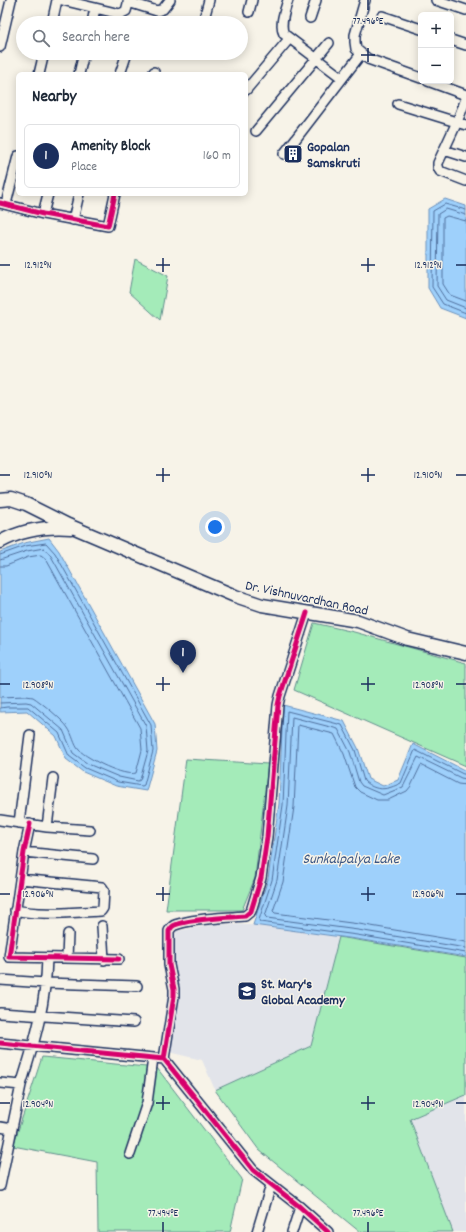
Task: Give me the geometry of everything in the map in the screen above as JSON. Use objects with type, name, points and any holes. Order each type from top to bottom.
[{"type":"main road","name":"Dr. Vishnuvardhan Road","points":[[0,500],[11,499],[26,504],[80,530],[235,596],[262,605],[358,621],[407,639],[466,653]]},
{"type":"main road","name":"Dr. Vishnuvardhan Road","points":[[0,542],[21,533],[40,529],[60,528],[80,530]]},
{"type":"street","points":[[0,47],[11,0]]},
{"type":"street","points":[[54,16],[58,0]]},
{"type":"street","points":[[62,0],[123,14],[126,11],[128,1],[157,11],[163,9],[170,0]]},
{"type":"street","points":[[206,15],[209,0]]},
{"type":"street","points":[[249,12],[252,0]]},
{"type":"street","points":[[288,0],[282,30],[284,34],[342,78]]},
{"type":"street","points":[[310,18],[316,0]]},
{"type":"street","points":[[365,0],[355,35],[356,49],[368,59],[418,77]]},
{"type":"street","points":[[436,0],[464,6]]},
{"type":"street","points":[[93,16],[95,8]]},
{"type":"street","points":[[382,16],[418,29]]},
{"type":"street","points":[[248,88],[289,39]]},
{"type":"street","points":[[454,41],[466,44]]},
{"type":"street","points":[[256,131],[329,43]]},
{"type":"street","points":[[284,154],[361,54]]},
{"type":"street","points":[[39,72],[42,60]]},
{"type":"street","points":[[79,72],[82,60]]},
{"type":"street","points":[[121,72],[125,60]]},
{"type":"street","points":[[436,84],[466,95]]},
{"type":"street","points":[[466,99],[462,124],[444,150],[438,163],[440,171],[466,181]]},
{"type":"street","points":[[398,104],[462,124]]},
{"type":"street","points":[[444,150],[466,157]]},
{"type":"street","points":[[16,162],[3,203],[43,214],[108,226],[115,196]]},
{"type":"street","points":[[43,214],[48,196]]},
{"type":"street","points":[[73,220],[79,196]]},
{"type":"street","points":[[164,1059],[174,996],[169,966],[169,931],[171,927],[193,921],[245,916],[251,911],[261,878],[267,837],[279,701],[307,613]]},
{"type":"street","points":[[19,823],[30,735]]},
{"type":"street","points":[[47,827],[53,778]]},
{"type":"street","points":[[0,820],[47,827],[90,830]]},
{"type":"street","points":[[30,824],[24,852],[9,957],[104,960],[119,959]]},
{"type":"street","points":[[24,852],[93,859]]},
{"type":"street","points":[[15,910],[29,913],[100,911],[103,908],[104,890],[102,887],[20,879]]},
{"type":"street","points":[[102,926],[104,960]]},
{"type":"street","points":[[67,958],[68,934]]},
{"type":"street","points":[[0,1186],[21,1084],[34,1046],[41,1015],[46,983],[47,958]]},
{"type":"street","points":[[0,980],[137,986]]},
{"type":"street","points":[[0,1013],[134,1022]]},
{"type":"street","points":[[0,1043],[164,1059],[253,1170],[300,1207],[327,1232]]},
{"type":"street","points":[[130,1154],[147,1102],[153,1058]]},
{"type":"street","points":[[0,1083],[21,1084]]},
{"type":"street","points":[[0,1127],[12,1129]]},
{"type":"street","points":[[257,1232],[271,1185]]},
{"type":"street","points":[[292,1232],[300,1207]]},
{"type":"shaded area","name":"St. Mary's Global Academy","points":[[217,924],[253,925],[339,937],[311,1046],[215,1090],[202,1060],[160,1050],[176,931]]},
{"type":"shaded area","points":[[466,1095],[466,1232],[453,1232],[410,1119]]},
{"type":"green space","points":[[135,259],[168,276],[160,320],[129,292]]},
{"type":"green space","points":[[314,623],[354,632],[466,663],[466,766],[294,690]]},
{"type":"green space","points":[[186,759],[268,764],[255,878],[242,910],[166,910]]},
{"type":"green space","points":[[339,937],[466,958],[466,1095],[410,1119],[453,1232],[360,1232],[259,1150],[215,1090],[311,1046]]},
{"type":"green space","points":[[42,1057],[157,1068],[242,1179],[230,1232],[98,1232],[97,1162],[13,1146]]},
{"type":"water","points":[[445,199],[466,206],[466,318],[440,308],[428,288],[428,209]]},
{"type":"water","points":[[49,538],[59,551],[155,724],[157,751],[146,791],[116,786],[83,772],[66,759],[56,736],[27,711],[0,712],[0,552],[24,543]]},
{"type":"water","name":"Sunkalpalya Lake","points":[[283,705],[344,721],[358,748],[368,779],[383,786],[398,780],[413,744],[466,771],[466,957],[356,939],[253,925],[268,879],[279,804]]},
{"type":"cycle path","points":[[0,203],[43,214],[108,226],[115,196]]},
{"type":"cycle path","points":[[164,1059],[174,996],[169,965],[169,931],[173,926],[183,923],[245,916],[251,911],[261,878],[267,837],[278,705],[307,613]]},
{"type":"cycle path","points":[[30,824],[24,852],[9,957],[119,959]]},
{"type":"cycle path","points":[[0,1043],[164,1059],[253,1170],[300,1207],[328,1232]]},
{"type":"place","name":"Gopalan Samskruti","points":[[293,154]]},
{"type":"place","name":"Amenity Block","points":[[183,673]]},
{"type":"place","name":"St. Mary's Global Academy","points":[[247,991]]}]
